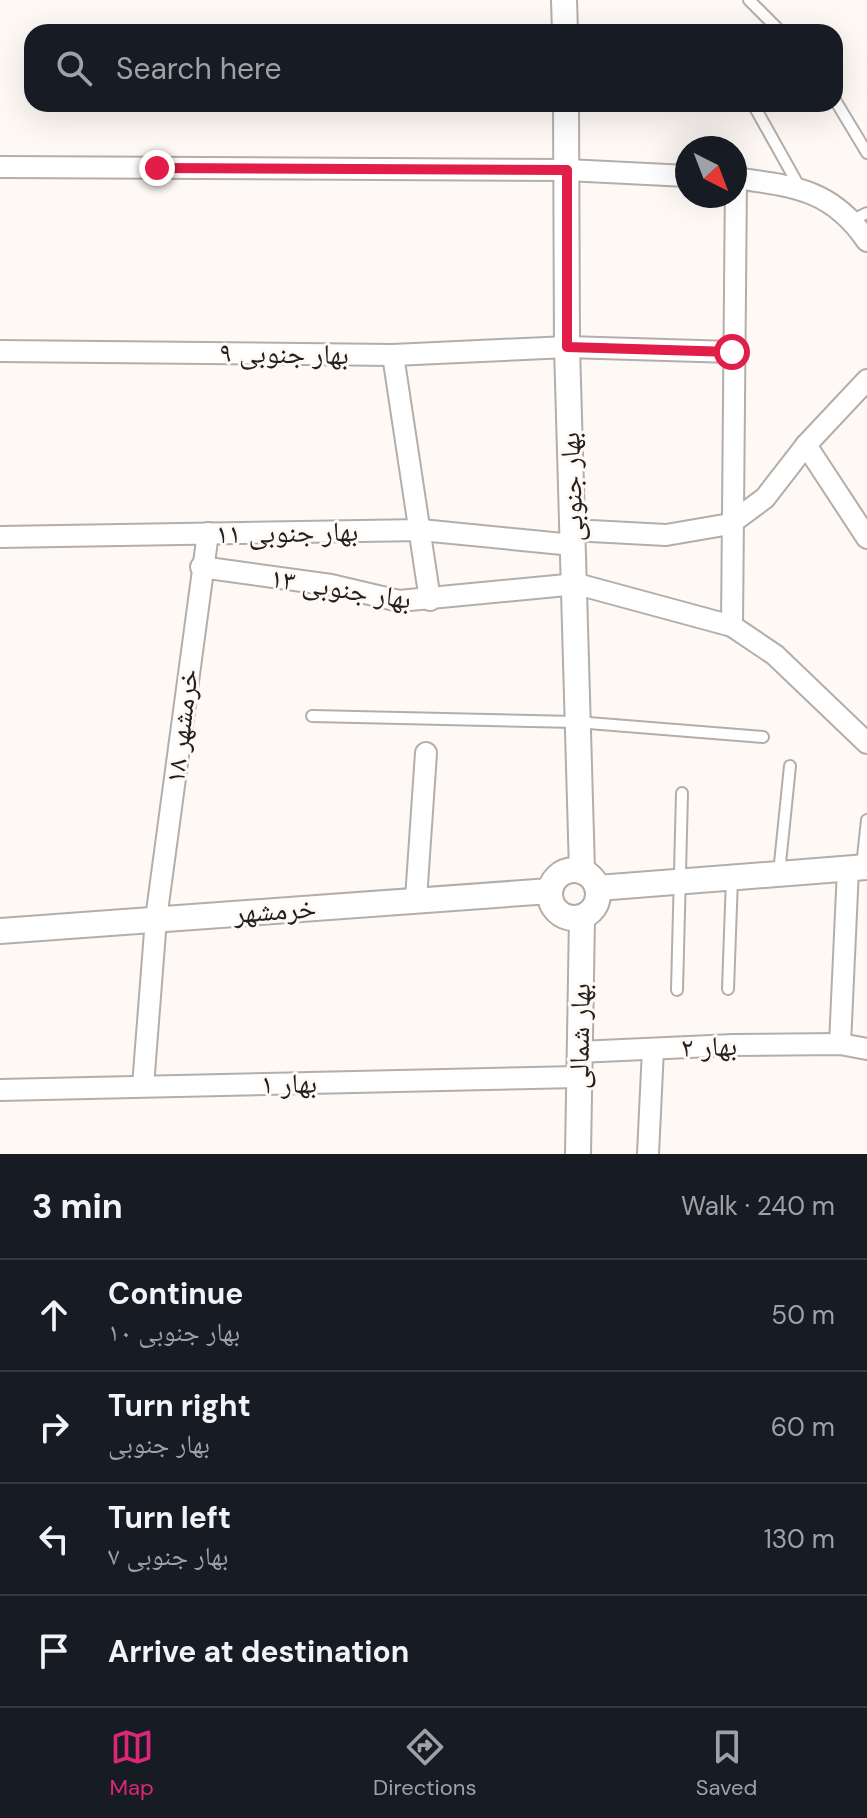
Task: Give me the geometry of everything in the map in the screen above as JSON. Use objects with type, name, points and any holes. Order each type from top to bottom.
[{"type":"street","points":[[564,0],[565,24]]},
{"type":"street","name":"بهار جنوبی","points":[[566,112],[567,347],[572,537],[577,584],[576,722],[590,879]]},
{"type":"street","points":[[0,167],[567,170],[675,175]]},
{"type":"street","points":[[747,180],[800,188],[830,201],[859,217],[867,241]]},
{"type":"street","points":[[732,626],[730,524],[734,208]]},
{"type":"street","name":"بهار جنوبی ۹","points":[[0,351],[393,355],[567,347],[732,352]]},
{"type":"street","points":[[393,355],[430,600]]},
{"type":"street","points":[[730,524],[765,498],[806,445],[867,380]]},
{"type":"street","points":[[806,445],[867,538]]},
{"type":"street","name":"بهار جنوبی ۱۱","points":[[0,537],[421,530],[572,537],[666,535],[730,524]]},
{"type":"street","name":"خرمشهر ۱۸","points":[[143,1086],[156,919],[208,533]]},
{"type":"street","name":"بهار جنوبی ۱۳","points":[[201,567],[331,585],[399,601],[577,584]]},
{"type":"street","points":[[577,584],[732,626],[775,655],[867,743]]},
{"type":"street","points":[[416,899],[426,753]]},
{"type":"street","points":[[590,879],[596,906],[582,918],[562,916],[555,910],[550,891],[561,874],[590,879],[680,880],[859,868],[840,1044]]},
{"type":"street","name":"خرمشهر","points":[[0,931],[550,891]]},
{"type":"street","name":"بهار شمالی","points":[[578,1154],[582,918]]},
{"type":"street","name":"بهار ۲","points":[[578,1052],[840,1044],[867,1049]]},
{"type":"street","points":[[648,1154],[653,1049]]},
{"type":"street","name":"بهار ۱","points":[[0,1090],[578,1077]]},
{"type":"lane","points":[[749,0],[773,24]]},
{"type":"lane","points":[[757,112],[800,188]]},
{"type":"lane","points":[[842,112],[867,153]]},
{"type":"lane","points":[[312,716],[576,722],[763,737]]},
{"type":"lane","points":[[779,873],[790,766]]},
{"type":"lane","points":[[677,990],[682,793]]},
{"type":"lane","points":[[859,868],[867,820]]},
{"type":"lane","points":[[728,989],[732,876]]},
{"type":"route","points":[[157,168],[567,170],[567,347],[732,352]]}]
